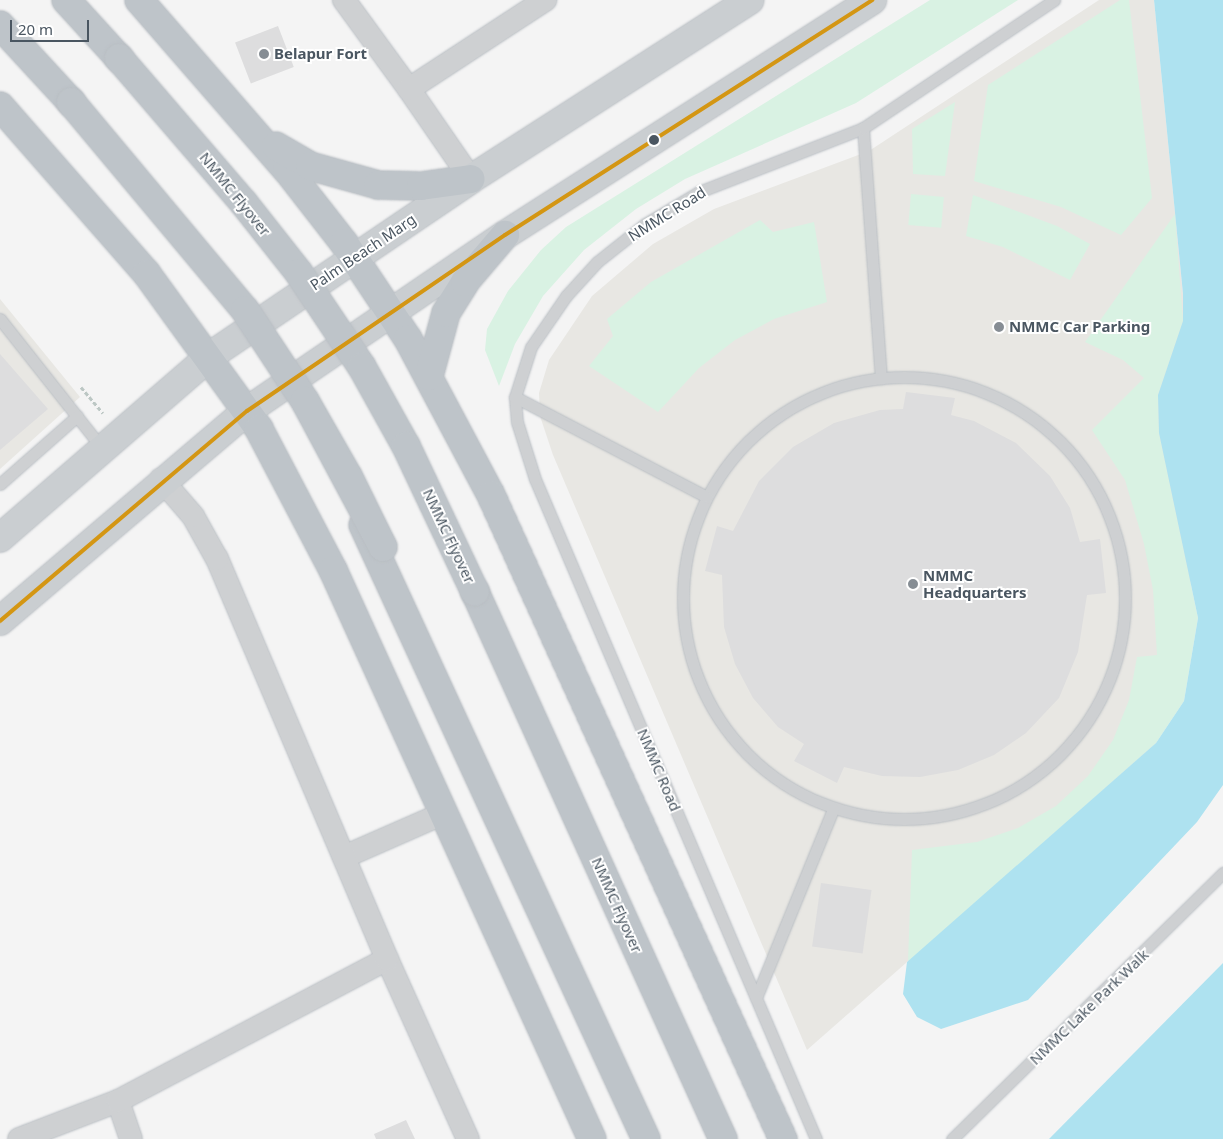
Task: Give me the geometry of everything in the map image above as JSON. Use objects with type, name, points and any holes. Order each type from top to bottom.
[{"type":"highway","name":"NMMC Flyover","points":[[66,0],[119,58],[243,202],[346,344],[406,446],[475,592],[723,1139]]},
{"type":"highway","points":[[139,0],[260,136],[354,258],[429,376],[491,495],[783,1139]]},
{"type":"highway","points":[[0,25],[71,102],[191,241],[305,401],[646,1139]]},
{"type":"highway","points":[[0,106],[91,206],[210,356],[246,411],[333,570],[592,1139]]},
{"type":"highway","points":[[260,136],[310,166],[345,179],[421,186],[471,179]]},
{"type":"highway","points":[[429,376],[446,313],[465,282],[505,234]]},
{"type":"main road","name":"Palm Beach Marg","points":[[0,538],[210,356],[471,179],[750,0]]},
{"type":"main road","points":[[0,621],[161,480],[246,411],[505,234],[872,0]]},
{"type":"street","points":[[344,0],[409,89],[471,179]]},
{"type":"street","points":[[409,89],[545,0]]},
{"type":"street","points":[[161,480],[206,536],[387,958],[468,1139]]},
{"type":"street","points":[[344,857],[444,813]]},
{"type":"street","points":[[19,1139],[118,1101],[387,958]]},
{"type":"street","points":[[118,1101],[131,1139]]},
{"type":"lane","points":[[803,44],[887,0]]},
{"type":"lane","name":"NMMC Road","points":[[816,1139],[535,479],[517,422],[515,397],[531,347],[566,296],[597,262],[645,224],[699,192],[863,128],[1054,0]]},
{"type":"lane","points":[[863,128],[881,378]]},
{"type":"lane","points":[[0,319],[102,448]]},
{"type":"lane","points":[[881,378],[953,382],[1020,408],[1075,455],[1112,516],[1127,586],[1119,658],[1088,723],[1039,775],[975,809],[904,821],[833,809],[766,773],[711,708],[686,646],[684,569],[707,497],[738,452],[779,416],[828,391],[881,378]]},
{"type":"lane","points":[[515,397],[707,497]]},
{"type":"lane","points":[[0,484],[77,416]]},
{"type":"lane","points":[[756,998],[833,809]]},
{"type":"lane","name":"NMMC Lake Park Walk","points":[[952,1139],[1223,873]]},
{"type":"shaded area","points":[[1099,0],[1154,0],[1183,294],[1191,581],[1156,743],[807,1050],[553,455],[540,416],[539,393],[549,360],[592,296],[653,244],[714,209],[869,151]]},
{"type":"shaded area","points":[[0,299],[80,397],[0,469]]},
{"type":"green space","points":[[930,0],[1018,0],[856,103],[685,179],[636,209],[584,250],[543,296],[515,344],[499,386],[485,350],[487,329],[508,291],[541,250],[566,227]]},
{"type":"green space","points":[[1120,0],[1129,0],[1152,198],[1121,235],[1061,207],[974,181],[988,85]]},
{"type":"green space","points":[[955,102],[945,176],[913,174],[912,129]]},
{"type":"green space","points":[[911,194],[944,197],[941,228],[908,225]]},
{"type":"green space","points":[[973,195],[1057,226],[1090,244],[1070,280],[1003,247],[966,236]]},
{"type":"green space","points":[[1175,214],[1183,321],[1158,395],[1159,433],[1198,618],[1184,701],[1156,743],[908,962],[912,850],[977,842],[1018,828],[1056,806],[1088,776],[1113,740],[1129,700],[1137,657],[1157,655],[1153,590],[1144,544],[1125,480],[1092,430],[1144,378],[1123,360],[1085,342]]},
{"type":"green space","points":[[760,220],[773,232],[814,222],[827,302],[774,319],[735,340],[699,368],[658,412],[589,366],[613,336],[607,319],[651,282]]},
{"type":"water","points":[[1154,0],[1223,0],[1223,785],[1197,822],[1028,1000],[941,1029],[917,1017],[903,994],[907,962],[1156,743],[1184,701],[1198,618],[1159,433],[1158,395],[1183,321],[1183,294]]},
{"type":"water","points":[[1223,963],[1223,1139],[1049,1139]]},
{"type":"building","name":"Belapur Fort","points":[[278,26],[294,67],[251,84],[235,42]]},
{"type":"building","points":[[0,354],[48,409],[0,450]]},
{"type":"building","name":"NMMC Headquarters","points":[[906,392],[955,398],[951,415],[974,421],[1016,443],[1050,476],[1070,508],[1080,542],[1100,539],[1106,593],[1087,595],[1078,652],[1059,698],[1026,733],[994,755],[958,770],[920,777],[882,776],[844,767],[837,783],[794,761],[804,744],[778,727],[753,698],[735,664],[724,627],[722,575],[705,571],[717,526],[733,531],[759,481],[793,447],[834,423],[880,410],[903,409]]},
{"type":"building","points":[[821,883],[872,890],[863,953],[812,946]]},
{"type":"building","points":[[406,1120],[415,1139],[376,1139],[374,1134]]},
{"type":"transit line","points":[[0,621],[247,411],[505,235],[872,0]]},
{"type":"place","name":"Belapur Fort","points":[[264,54]]},
{"type":"place","name":"NMMC Car Parking","points":[[999,327]]},
{"type":"place","name":"NMMC Headquarters","points":[[913,584]]}]
